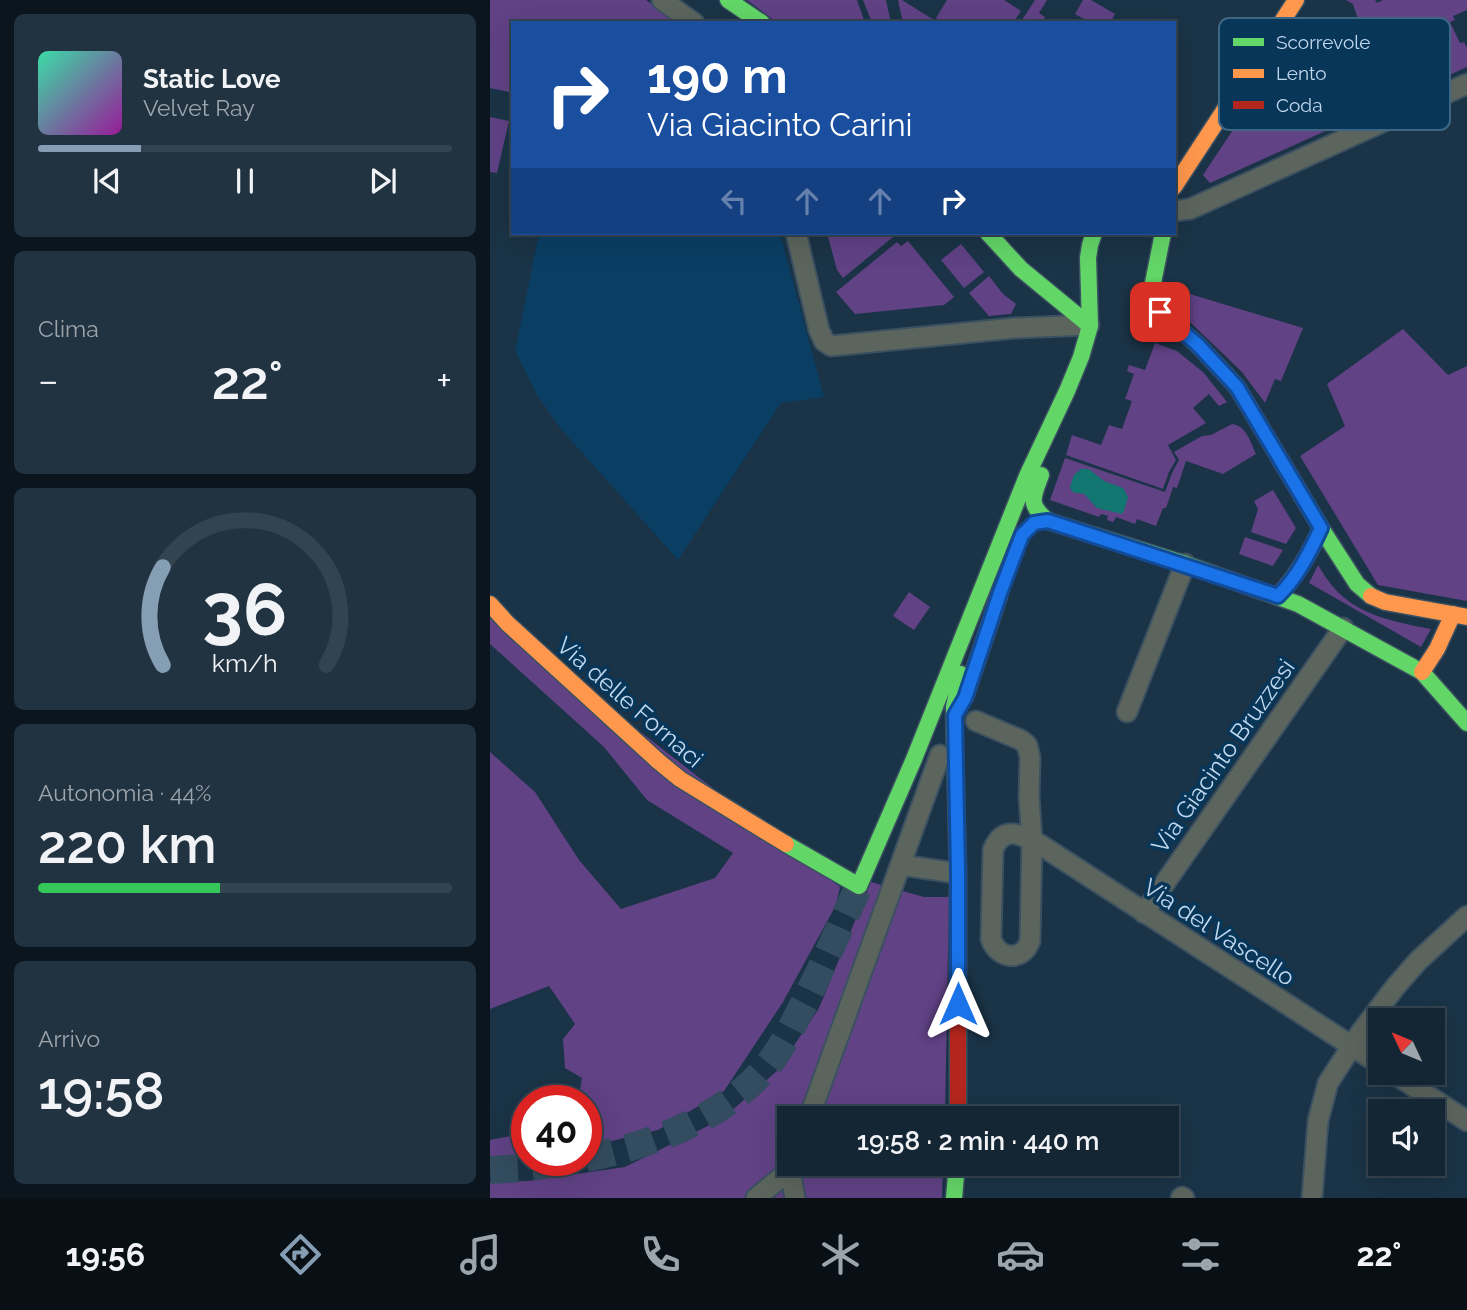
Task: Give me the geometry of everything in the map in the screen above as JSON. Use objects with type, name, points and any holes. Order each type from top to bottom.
[{"type":"street","points":[[662,0],[691,21]]},
{"type":"street","points":[[728,0],[759,21]]},
{"type":"street","points":[[1284,18],[1296,0]]},
{"type":"street","points":[[1450,92],[1467,84]]},
{"type":"street","points":[[1176,184],[1219,118]]},
{"type":"street","points":[[1176,211],[1190,209],[1365,130]]},
{"type":"street","points":[[796,235],[819,330],[824,341],[831,346],[1015,328],[1089,325]]},
{"type":"street","points":[[990,235],[1021,269],[1089,325]]},
{"type":"street","points":[[914,759],[1028,472],[1061,405],[1088,338],[1088,261],[1093,235]]},
{"type":"street","points":[[1163,235],[1152,294],[1160,312],[1198,345],[1243,396],[1357,584],[1370,596],[1392,604],[1460,616],[1422,672]]},
{"type":"street","points":[[1061,405],[1032,502],[1035,512],[1048,521],[1185,564],[1298,604],[1422,672],[1467,723]]},
{"type":"street","points":[[1031,525],[1048,521]]},
{"type":"street","points":[[1278,596],[1298,571],[1321,528]]},
{"type":"street","points":[[958,1106],[954,702],[961,674],[996,577],[1000,545]]},
{"type":"street","points":[[1127,712],[1185,564]]},
{"type":"street","points":[[914,759],[955,715],[965,698],[1004,580]]},
{"type":"street","name":"Via delle Fornaci","points":[[490,604],[680,779],[759,829],[859,886],[914,759]]},
{"type":"street","name":"Via Giacinto Bruzzesi","points":[[1144,913],[1343,628]]},
{"type":"street","points":[[976,721],[1021,740],[1027,745],[1030,757],[1032,840],[1030,941],[1027,949],[1019,955],[1011,956],[992,944],[992,854],[1002,837],[1012,834],[1032,840]]},
{"type":"street","points":[[914,759],[927,754],[940,755],[956,768]]},
{"type":"street","points":[[813,1106],[940,755]]},
{"type":"street","name":"Via del Vascello","points":[[1032,840],[1368,1056]]},
{"type":"street","points":[[901,865],[949,872]]},
{"type":"street","points":[[1312,1198],[1316,1133],[1328,1083],[1390,993],[1407,973],[1467,916]]},
{"type":"street","points":[[958,928],[991,926]]},
{"type":"street","points":[[1412,1085],[1467,1121]]},
{"type":"street","points":[[756,1198],[781,1176]]},
{"type":"street","points":[[792,1176],[795,1198]]},
{"type":"street","points":[[954,1198],[956,1176]]},
{"type":"shaded area","points":[[490,0],[646,0],[676,21],[511,21],[511,93],[490,88]]},
{"type":"shaded area","points":[[747,0],[857,0],[864,21],[775,21]]},
{"type":"shaded area","points":[[863,0],[886,0],[891,21],[871,21]]},
{"type":"shaded area","points":[[898,0],[936,21],[903,21]]},
{"type":"shaded area","points":[[947,0],[1004,0],[1021,11],[1014,21],[940,21],[936,18]]},
{"type":"shaded area","points":[[1035,0],[1047,0],[1039,13],[1045,17],[1043,21],[1021,21]]},
{"type":"shaded area","points":[[1083,0],[1091,0],[1115,14],[1111,21],[1087,21],[1075,14]]},
{"type":"shaded area","points":[[1346,0],[1375,0],[1377,3],[1383,0],[1467,0],[1467,10],[1453,16],[1455,20],[1450,22],[1450,18],[1358,18],[1353,4]]},
{"type":"shaded area","points":[[1450,22],[1460,43],[1464,42],[1467,48],[1467,67],[1450,75]]},
{"type":"shaded area","points":[[490,117],[509,121],[497,173],[490,172]]},
{"type":"shaded area","points":[[1233,130],[1327,130],[1210,183],[1203,175]]},
{"type":"shaded area","points":[[539,235],[781,235],[824,397],[781,403],[678,560],[560,428],[537,395],[515,351]]},
{"type":"shaded area","points":[[828,235],[893,237],[843,278],[837,270]]},
{"type":"shaded area","points":[[908,241],[954,297],[944,305],[855,314],[836,292],[897,242],[901,246]]},
{"type":"shaded area","points":[[961,244],[984,272],[964,288],[941,260]]},
{"type":"shaded area","points":[[989,276],[1003,294],[1016,304],[1011,314],[989,316],[969,293]]},
{"type":"shaded area","points":[[1170,288],[1303,328],[1281,381],[1275,379],[1265,403],[1242,372],[1167,300]]},
{"type":"shaded area","points":[[1403,329],[1448,375],[1467,366],[1467,601],[1378,585],[1300,456],[1345,426],[1327,384]]},
{"type":"shaded area","points":[[1155,343],[1177,351],[1204,373],[1227,402],[1219,406],[1209,394],[1193,408],[1206,423],[1168,445],[1176,460],[1163,489],[1066,455],[1072,435],[1101,445],[1109,425],[1122,429],[1132,401],[1125,399],[1134,374],[1127,371],[1129,365],[1145,370]]},
{"type":"shaded area","points":[[1232,424],[1244,431],[1256,454],[1223,474],[1186,461],[1177,488],[1173,487],[1156,526],[1137,519],[1135,524],[1116,517],[1113,522],[1107,520],[1108,516],[1101,514],[1099,517],[1050,500],[1065,458],[1165,492],[1179,460],[1174,452],[1202,436],[1211,435]]},
{"type":"shaded area","points":[[1081,469],[1089,469],[1104,481],[1123,488],[1128,497],[1122,514],[1097,508],[1084,494],[1072,491],[1070,487],[1074,475]]},
{"type":"shaded area","points":[[1273,490],[1296,528],[1286,544],[1251,532],[1258,509],[1254,501]]},
{"type":"shaded area","points":[[1245,537],[1283,550],[1273,566],[1239,554]]},
{"type":"shaded area","points":[[1318,565],[1334,588],[1355,605],[1379,616],[1431,629],[1421,647],[1309,583]]},
{"type":"shaded area","points":[[909,592],[930,607],[914,630],[893,616]]},
{"type":"shaded area","points":[[490,615],[840,887],[836,905],[783,1002],[724,1091],[658,1130],[602,1143],[602,1085],[581,1085],[582,1078],[565,1068],[563,1039],[575,1024],[549,986],[490,1009],[490,752],[535,792],[579,860],[621,909],[715,878],[733,853],[647,800],[604,747],[490,644]]},
{"type":"shaded area","points":[[871,882],[924,897],[949,897],[945,1106],[777,1106],[777,1176],[943,1176],[942,1198],[490,1198],[490,1182],[528,1181],[563,1176],[602,1176],[602,1170],[625,1167],[722,1119],[777,1071],[819,1008]]},
{"type":"shaded area","points":[[511,1136],[511,1159],[490,1160],[490,1140]]},
{"type":"tunnel","points":[[602,1154],[637,1145],[688,1125],[735,1097],[755,1080],[780,1049],[790,1031],[859,886]]},
{"type":"tunnel","points":[[490,1170],[511,1169]]},
{"type":"traffic: fast","points":[[728,0],[759,21]]},
{"type":"traffic: fast","points":[[990,235],[1021,269],[1089,325]]},
{"type":"traffic: fast","points":[[786,844],[859,886],[914,759],[1027,476],[1081,357],[1090,326],[1088,258],[1093,235]]},
{"type":"traffic: fast","points":[[1163,235],[1152,288],[1160,312],[1198,345],[1237,387],[1321,528],[1357,584],[1371,596]]},
{"type":"traffic: fast","points":[[1041,475],[1034,505],[1048,521],[1185,564],[1298,604],[1422,672],[1467,723]]},
{"type":"traffic: fast","points":[[1278,596],[1302,564],[1321,528]]},
{"type":"traffic: fast","points":[[965,697],[999,596]]},
{"type":"traffic: fast","points":[[958,875],[954,707],[961,674]]},
{"type":"traffic: fast","points":[[954,1198],[956,1176]]},
{"type":"traffic: slow","points":[[1284,18],[1296,0]]},
{"type":"traffic: slow","points":[[1176,184],[1219,118]]},
{"type":"traffic: slow","points":[[1371,596],[1385,602],[1467,617]]},
{"type":"traffic: slow","points":[[490,604],[507,623],[680,779],[786,844]]},
{"type":"traffic: slow","points":[[1422,672],[1437,649],[1453,614]]},
{"type":"traffic: jam","points":[[958,875],[958,1106]]},
{"type":"route","points":[[958,1004],[955,715],[965,698],[1000,593],[1025,530],[1034,523],[1048,521],[1278,596],[1298,571],[1321,528],[1237,387],[1198,345],[1160,312]]}]
